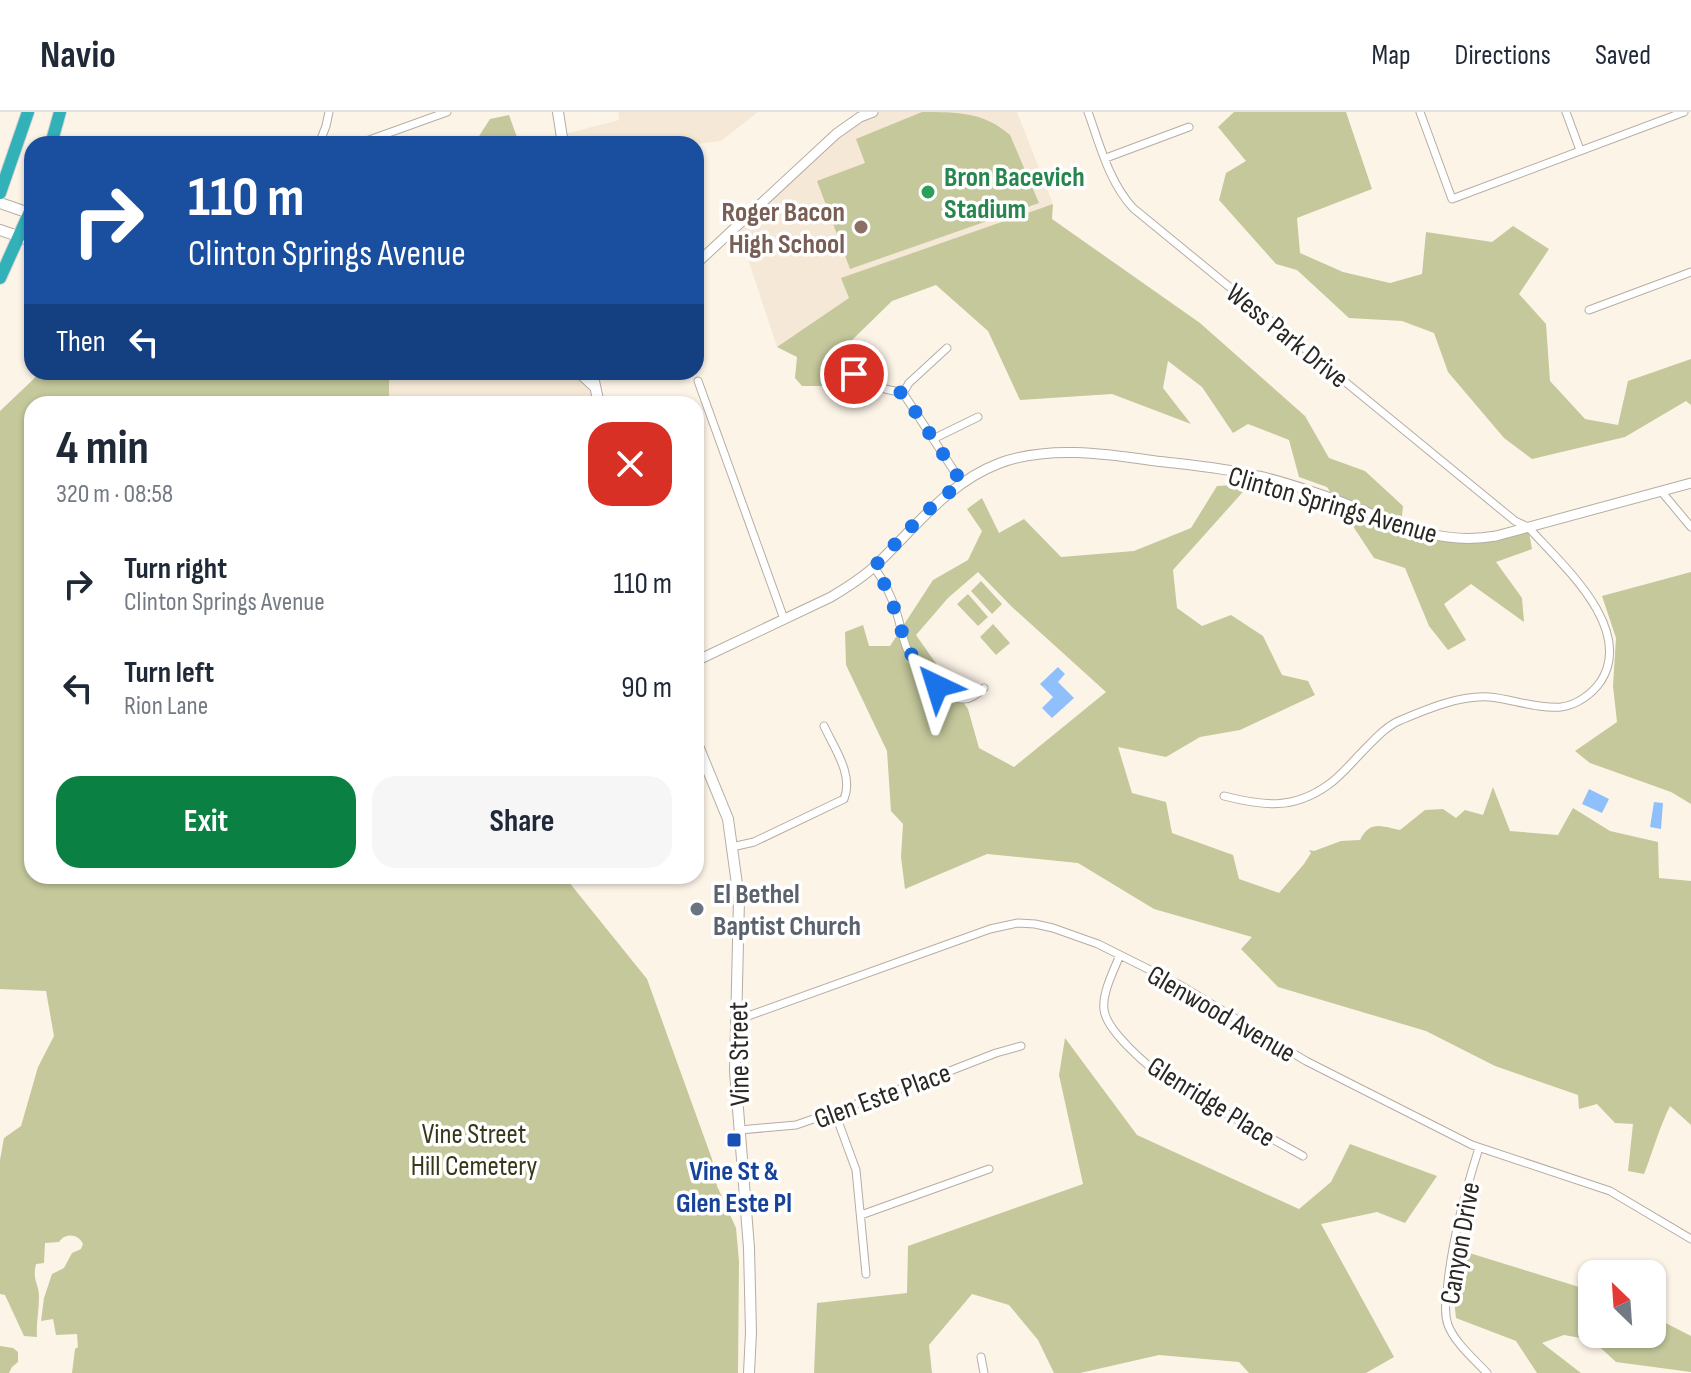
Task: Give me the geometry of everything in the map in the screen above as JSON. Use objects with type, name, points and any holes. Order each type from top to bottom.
[{"type":"highway","points":[[1,190],[28,112]]},
{"type":"highway","points":[[53,136],[60,112]]},
{"type":"highway","points":[[0,278],[24,241]]},
{"type":"main road","points":[[558,112],[562,136]]},
{"type":"main road","points":[[0,203],[24,209]]},
{"type":"main road","points":[[0,230],[24,237]]},
{"type":"main road","points":[[588,380],[596,388]]},
{"type":"main road","points":[[594,380],[598,396]]},
{"type":"main road","name":"Vine Street","points":[[704,759],[725,808],[731,831],[739,899],[735,1071],[749,1248],[749,1373]]},
{"type":"street","points":[[322,136],[329,112]]},
{"type":"street","points":[[380,136],[447,112]]},
{"type":"street","points":[[704,257],[836,134],[873,112]]},
{"type":"street","name":"Wess Park Drive","points":[[1088,112],[1118,189],[1133,208],[1515,521],[1528,527],[1588,595],[1601,616],[1608,639],[1608,663],[1601,681],[1594,690],[1574,703],[1558,707],[1491,697],[1465,698],[1397,721],[1330,784],[1295,801],[1256,805],[1224,796]]},
{"type":"street","points":[[1420,112],[1452,199],[1684,112]]},
{"type":"street","points":[[1566,112],[1580,150]]},
{"type":"street","points":[[1106,158],[1189,127]]},
{"type":"street","points":[[1589,310],[1691,272]]},
{"type":"street","points":[[903,393],[909,383],[947,348]]},
{"type":"street","points":[[854,374],[881,388],[903,393],[962,483]]},
{"type":"street","points":[[698,381],[703,396]]},
{"type":"street","points":[[704,398],[784,619]]},
{"type":"street","points":[[933,439],[978,417]]},
{"type":"street","name":"Clinton Springs Avenue","points":[[704,657],[831,597],[874,567],[923,515],[962,483],[998,464],[1021,458],[1045,454],[1112,455],[1258,476],[1318,494],[1400,526],[1447,538],[1488,537],[1691,483]]},
{"type":"street","points":[[1661,491],[1691,527]]},
{"type":"street","points":[[874,567],[892,599],[909,653],[922,673],[955,698],[965,700],[984,688]]},
{"type":"street","points":[[732,847],[754,842],[842,802],[847,792],[847,778],[824,726]]},
{"type":"street","name":"Glenwood Avenue","points":[[737,1020],[990,929],[1018,923],[1053,928],[1098,944],[1180,985],[1306,1061],[1479,1148],[1610,1191],[1691,1239]]},
{"type":"street","name":"Glenridge Place","points":[[1120,955],[1104,999],[1106,1020],[1113,1031],[1168,1081],[1303,1156]]},
{"type":"street","name":"Glen Este Place","points":[[740,1130],[796,1125],[1021,1046]]},
{"type":"street","points":[[835,1113],[856,1170],[866,1274]]},
{"type":"street","name":"Canyon Drive","points":[[1479,1148],[1465,1193],[1449,1271],[1446,1317],[1455,1337],[1487,1373]]},
{"type":"street","points":[[861,1215],[989,1169]]},
{"type":"street","points":[[981,1357],[984,1373]]},
{"type":"shaded area","name":"Roger Bacon High School","points":[[618,112],[758,112],[721,141],[704,143],[704,136],[561,136],[619,120]]},
{"type":"shaded area","name":"Roger Bacon High School","points":[[873,112],[1017,112],[1053,204],[842,278],[849,298],[777,347],[744,247],[731,231],[836,134]]},
{"type":"shaded area","points":[[389,380],[594,380],[597,396],[389,396]]},
{"type":"green space","name":"Bron Bacevich Stadium","points":[[922,112],[958,113],[1000,127],[1010,135],[1039,203],[850,269],[817,181],[865,163],[856,139]]},
{"type":"green space","points":[[1234,112],[1346,112],[1372,189],[1297,218],[1300,253],[1343,272],[1390,283],[1422,274],[1426,232],[1492,242],[1513,226],[1549,249],[1519,294],[1546,324],[1550,381],[1585,419],[1618,425],[1628,381],[1691,359],[1691,405],[1686,401],[1625,437],[1532,459],[1504,438],[1448,372],[1434,333],[1402,321],[1349,318],[1297,270],[1276,264],[1219,200],[1226,173],[1246,161],[1218,127]]},
{"type":"green space","points":[[509,115],[517,136],[479,136],[490,119]]},
{"type":"green space","points":[[1053,204],[1052,219],[1200,323],[1305,416],[1329,458],[1365,471],[1403,506],[1401,526],[1447,538],[1528,527],[1532,549],[1496,562],[1522,598],[1524,622],[1471,584],[1444,604],[1466,640],[1448,650],[1429,626],[1405,568],[1374,558],[1327,487],[1299,477],[1289,440],[1248,424],[1233,433],[1202,387],[1168,361],[1163,388],[1191,424],[1112,394],[1020,400],[988,331],[936,285],[892,301],[850,342],[833,352],[825,363],[825,386],[802,386],[795,378],[797,357],[777,347],[849,298],[841,278]]},
{"type":"green space","name":"Vine Street Hill Cemetery","points":[[33,380],[389,380],[389,396],[24,396],[24,884],[570,884],[647,979],[712,1159],[717,1186],[736,1228],[739,1261],[738,1373],[72,1373],[75,1349],[78,1347],[77,1334],[56,1335],[53,1319],[41,1321],[52,1274],[64,1268],[72,1253],[81,1249],[83,1244],[72,1236],[59,1242],[45,1243],[44,1263],[36,1264],[35,1270],[39,1297],[37,1337],[24,1336],[5,1295],[0,1294],[0,1160],[4,1138],[21,1126],[38,1067],[54,1036],[46,991],[0,989],[0,411]]},
{"type":"green space","points":[[1250,484],[1173,570],[1177,608],[1202,626],[1231,615],[1263,636],[1282,675],[1308,681],[1315,695],[1240,730],[1200,737],[1166,757],[1118,747],[1132,793],[1166,802],[1172,833],[1233,855],[1239,879],[1279,893],[1304,864],[1311,853],[1309,850],[1341,841],[1360,840],[1372,827],[1400,830],[1425,810],[1443,809],[1456,818],[1465,810],[1483,815],[1493,787],[1510,831],[1558,835],[1573,808],[1610,831],[1658,842],[1659,878],[1691,881],[1691,1125],[1670,1106],[1644,1174],[1628,1171],[1633,1124],[1615,1123],[1597,1104],[1579,1109],[1578,1095],[1495,1066],[1426,1031],[1278,987],[1241,949],[1252,937],[1154,909],[1078,863],[987,854],[905,889],[901,857],[903,824],[891,811],[887,751],[846,665],[845,632],[863,625],[869,646],[890,646],[933,580],[968,560],[982,531],[967,509],[982,498],[999,533],[1024,519],[1061,557],[1134,551],[1191,528],[1217,486]],"holes":[[[978,572],[1106,692],[1014,767],[979,748],[968,709],[916,635],[948,598]]]},
{"type":"green space","points":[[1691,572],[1691,804],[1671,792],[1590,763],[1575,751],[1617,722],[1613,686],[1616,638],[1602,596]]},
{"type":"green space","points":[[981,581],[1002,604],[992,614],[971,591]]},
{"type":"green space","points":[[968,594],[988,617],[978,626],[957,604]]},
{"type":"green space","points":[[993,624],[1010,643],[996,655],[980,637]]},
{"type":"green space","points":[[1065,1038],[1137,1135],[1299,1209],[1331,1182],[1350,1144],[1437,1176],[1405,1223],[1377,1212],[1321,1224],[1394,1357],[1366,1373],[1249,1373],[1239,1362],[1159,1355],[1080,1373],[1054,1373],[1038,1340],[1009,1305],[972,1294],[929,1345],[932,1373],[814,1373],[817,1303],[907,1293],[908,1246],[1083,1184],[1059,1075]]},
{"type":"green space","points":[[1463,1251],[1578,1287],[1578,1338],[1564,1335],[1542,1343],[1581,1373],[1537,1373],[1516,1341],[1456,1318],[1452,1281]]},
{"type":"green space","points":[[1666,1323],[1691,1336],[1691,1372],[1616,1362],[1601,1348],[1666,1348]]},
{"type":"green space","points":[[0,1346],[18,1352],[18,1362],[9,1373],[0,1373]]},
{"type":"water","points":[[1058,667],[1065,674],[1058,682],[1074,698],[1052,718],[1042,708],[1053,697],[1040,684]]},
{"type":"water","points":[[1589,789],[1609,799],[1602,813],[1582,804]]},
{"type":"water","points":[[1654,802],[1663,803],[1661,829],[1650,827]]},
{"type":"place","name":"Bron Bacevich Stadium","points":[[928,192]]},
{"type":"place","name":"Roger Bacon High School","points":[[861,227]]},
{"type":"place","name":"El Bethel Baptist Church","points":[[697,909]]},
{"type":"place","name":"Vine St & Glen Este Pl","points":[[734,1140]]},
{"type":"route","points":[[854,374],[881,388],[903,393],[962,483],[923,515],[874,567],[892,599],[909,653],[922,673],[937,686]]}]
